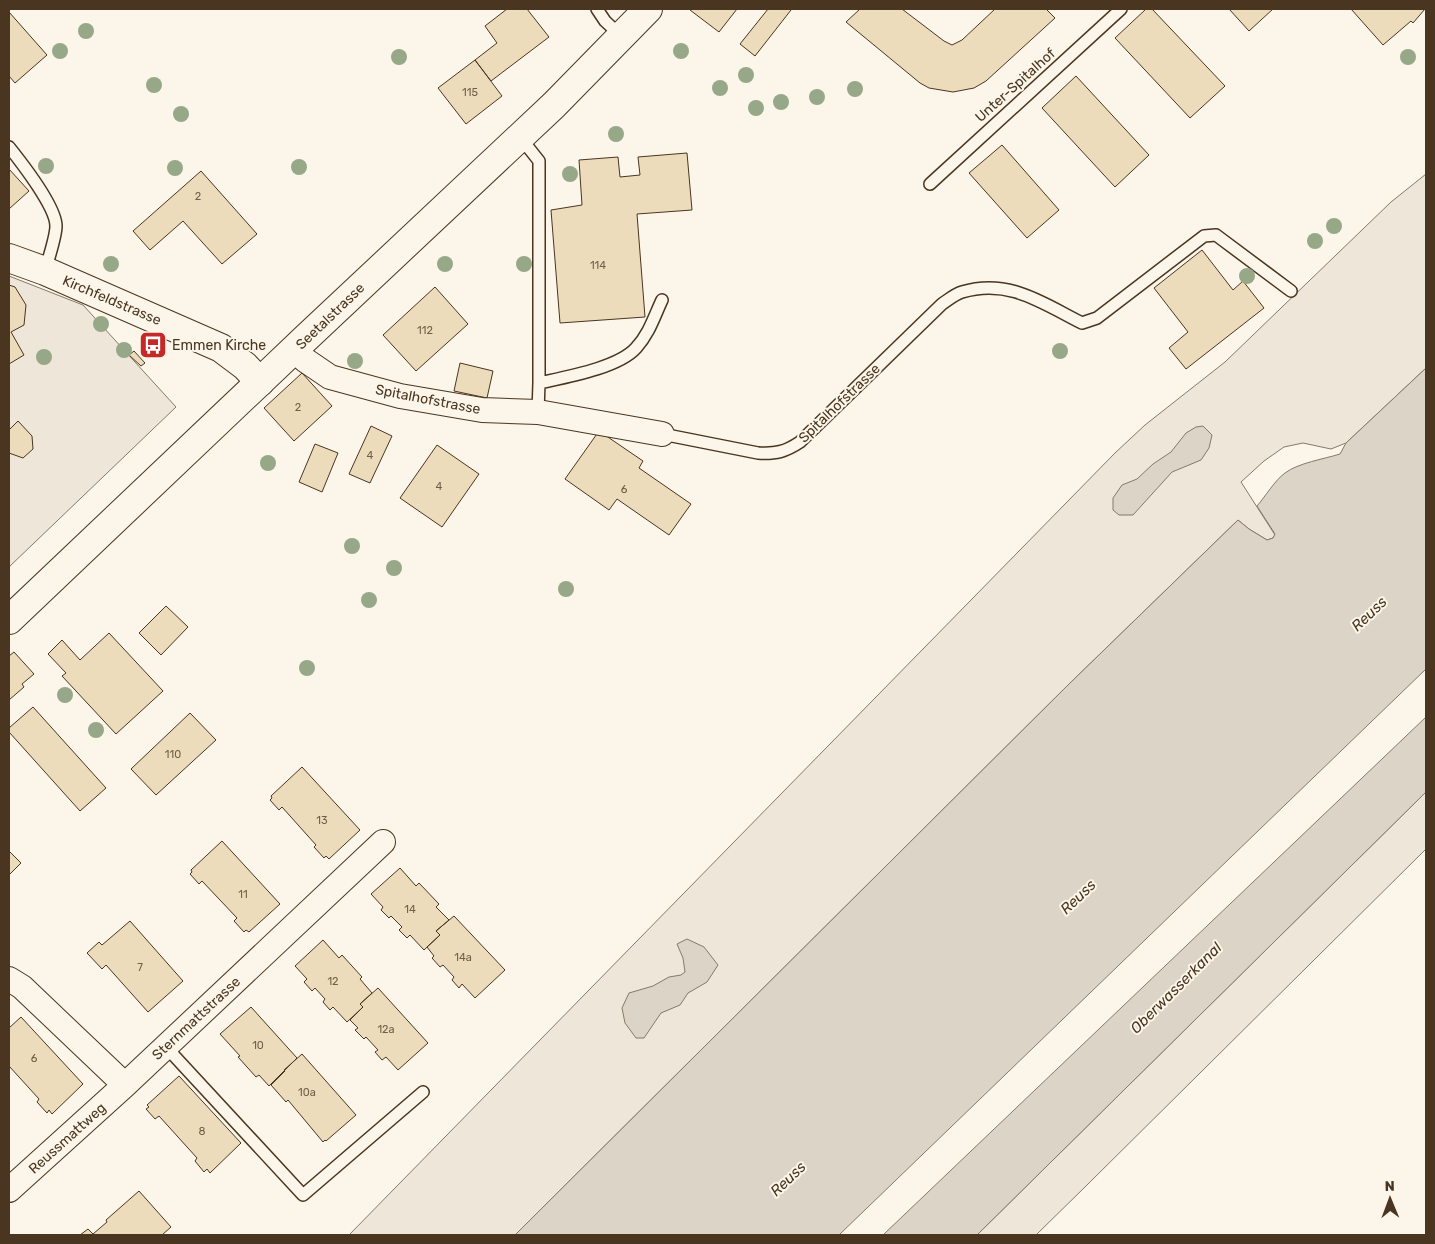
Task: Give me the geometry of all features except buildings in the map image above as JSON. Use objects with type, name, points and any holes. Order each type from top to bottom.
[{"type":"main road","name":"Seetalstrasse","points":[[9,620],[554,105],[648,9]]},
{"type":"main road","name":"Kirchfeldstrasse","points":[[9,258],[45,271],[221,348],[245,366],[260,382]]},
{"type":"street","name":"Spitalhofstrasse","points":[[295,350],[305,360],[330,377],[400,396],[482,410],[538,412],[662,434]]},
{"type":"street","name":"Sternmattstrasse","points":[[124,1085],[383,842]]},
{"type":"street","points":[[9,979],[22,987],[124,1085]]},
{"type":"street","name":"Reussmattweg","points":[[9,1190],[124,1085]]},
{"type":"lane","points":[[597,9],[605,21],[622,37]]},
{"type":"lane","name":"Unter-Spitalhof","points":[[930,184],[1121,9]]},
{"type":"lane","points":[[520,137],[539,161],[538,412]]},
{"type":"lane","points":[[9,147],[25,166],[47,201],[56,225],[45,271]]},
{"type":"lane","name":"Spitalhofstrasse","points":[[662,434],[758,453],[772,454],[788,450],[800,442],[942,304],[960,293],[983,287],[1004,288],[1023,293],[1082,323],[1097,318],[1204,236],[1216,235],[1291,291]]},
{"type":"lane","points":[[539,383],[585,372],[623,358],[636,349],[647,334],[662,300]]},
{"type":"lane","points":[[166,1047],[303,1195],[424,1092]]},
{"type":"shaded area","points":[[1426,174],[1426,368],[1346,443],[1331,449],[1303,443],[1284,447],[1264,461],[1241,482],[1275,535],[1273,538],[1267,540],[1238,520],[1067,686],[515,1235],[349,1235],[1115,453],[1145,425],[1225,362],[1391,202]]},
{"type":"shaded area","points":[[9,276],[83,305],[176,407],[9,567]]},
{"type":"shaded area","points":[[1426,792],[1426,849],[1087,1185],[1036,1235],[977,1235]]},
{"type":"water","name":"Reuss","points":[[1426,368],[1426,669],[839,1235],[515,1235],[1067,686],[1238,520],[1267,540],[1273,538],[1275,534],[1257,506],[1281,476],[1297,467],[1340,454],[1346,443]]},
{"type":"water","points":[[1203,426],[1212,435],[1209,448],[1201,460],[1172,472],[1133,515],[1119,515],[1113,510],[1113,498],[1122,485],[1137,479],[1153,464],[1171,452],[1186,433],[1196,427]]},
{"type":"water","name":"Oberwasserkanal","points":[[1426,717],[1426,792],[977,1235],[883,1235]]},
{"type":"water","points":[[687,939],[704,947],[718,965],[707,982],[688,993],[680,1005],[661,1013],[644,1038],[636,1038],[625,1023],[622,1008],[629,993],[653,986],[669,977],[681,975],[685,972],[683,958],[677,944]]},
{"type":"place","name":"Emmen Kirche","points":[[153,345]]}]
